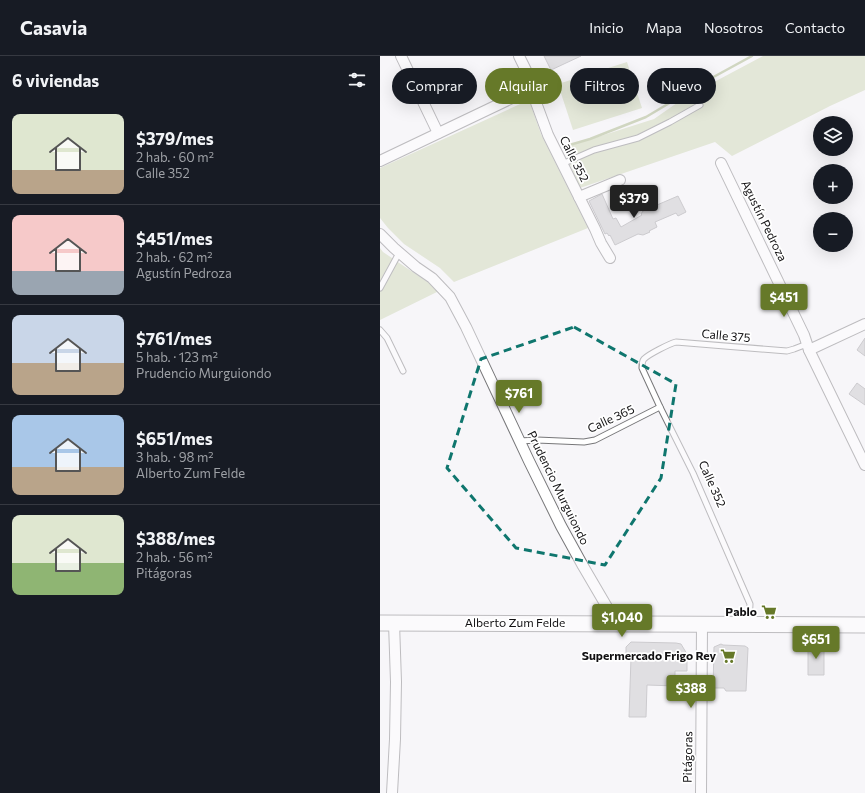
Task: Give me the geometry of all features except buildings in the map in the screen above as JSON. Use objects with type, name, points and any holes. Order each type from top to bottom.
[{"type":"street","points":[[401,56],[438,134]]},
{"type":"street","name":"Calle 352","points":[[519,56],[524,68]]},
{"type":"street","points":[[380,161],[501,104]]},
{"type":"street","name":"Calle 352","points":[[536,104],[548,135],[601,243],[610,258]]},
{"type":"street","name":"Agustín Pedroza","points":[[722,163],[865,465]]},
{"type":"street","points":[[579,197],[620,180]]},
{"type":"street","name":"Prudencio Murguiondo","points":[[380,234],[399,253],[432,278],[450,297],[466,327],[561,526],[607,606],[610,624]]},
{"type":"street","points":[[808,347],[865,324]]},
{"type":"street","points":[[387,622],[396,682],[392,793]]},
{"type":"street","name":"Alberto Zum Felde","points":[[387,622],[865,625]]},
{"type":"street","name":"Pitágoras","points":[[701,793],[702,624]]},
{"type":"lane","points":[[562,164],[594,150],[638,138],[700,105]]},
{"type":"lane","points":[[380,288],[399,253]]},
{"type":"lane","points":[[380,330],[387,338],[403,371]]},
{"type":"lane","name":"Calle 375","points":[[645,358],[676,342],[787,351],[808,347]]},
{"type":"lane","name":"Calle 352","points":[[645,358],[642,363],[642,368],[693,473],[750,604],[749,624]]},
{"type":"lane","name":"Calle 365","points":[[520,440],[584,442],[595,440],[660,407]]},
{"type":"highlighted area","points":[[574,327],[676,384],[661,478],[605,565],[516,548],[447,468],[481,359]]},
{"type":"green space","points":[[763,56],[865,56],[865,90],[830,106],[732,156],[715,142],[580,188],[563,148],[654,119],[675,104],[716,104],[716,81]]},
{"type":"green space","points":[[627,62],[629,68],[608,68]]},
{"type":"green space","points":[[570,80],[570,104],[639,104],[639,99],[642,108],[573,130],[562,96],[562,83]]},
{"type":"green space","points":[[520,104],[530,104],[541,134],[588,228],[454,282],[440,268],[404,244],[380,218],[380,168]]},
{"type":"green space","points":[[380,248],[383,252],[439,291],[380,320]]},
{"type":"waterway","points":[[566,146],[590,139],[646,117],[752,56]]},
{"type":"place","name":"Pablo","points":[[769,612]]},
{"type":"place","name":"Supermercado Frigo Rey","points":[[728,656]]}]
